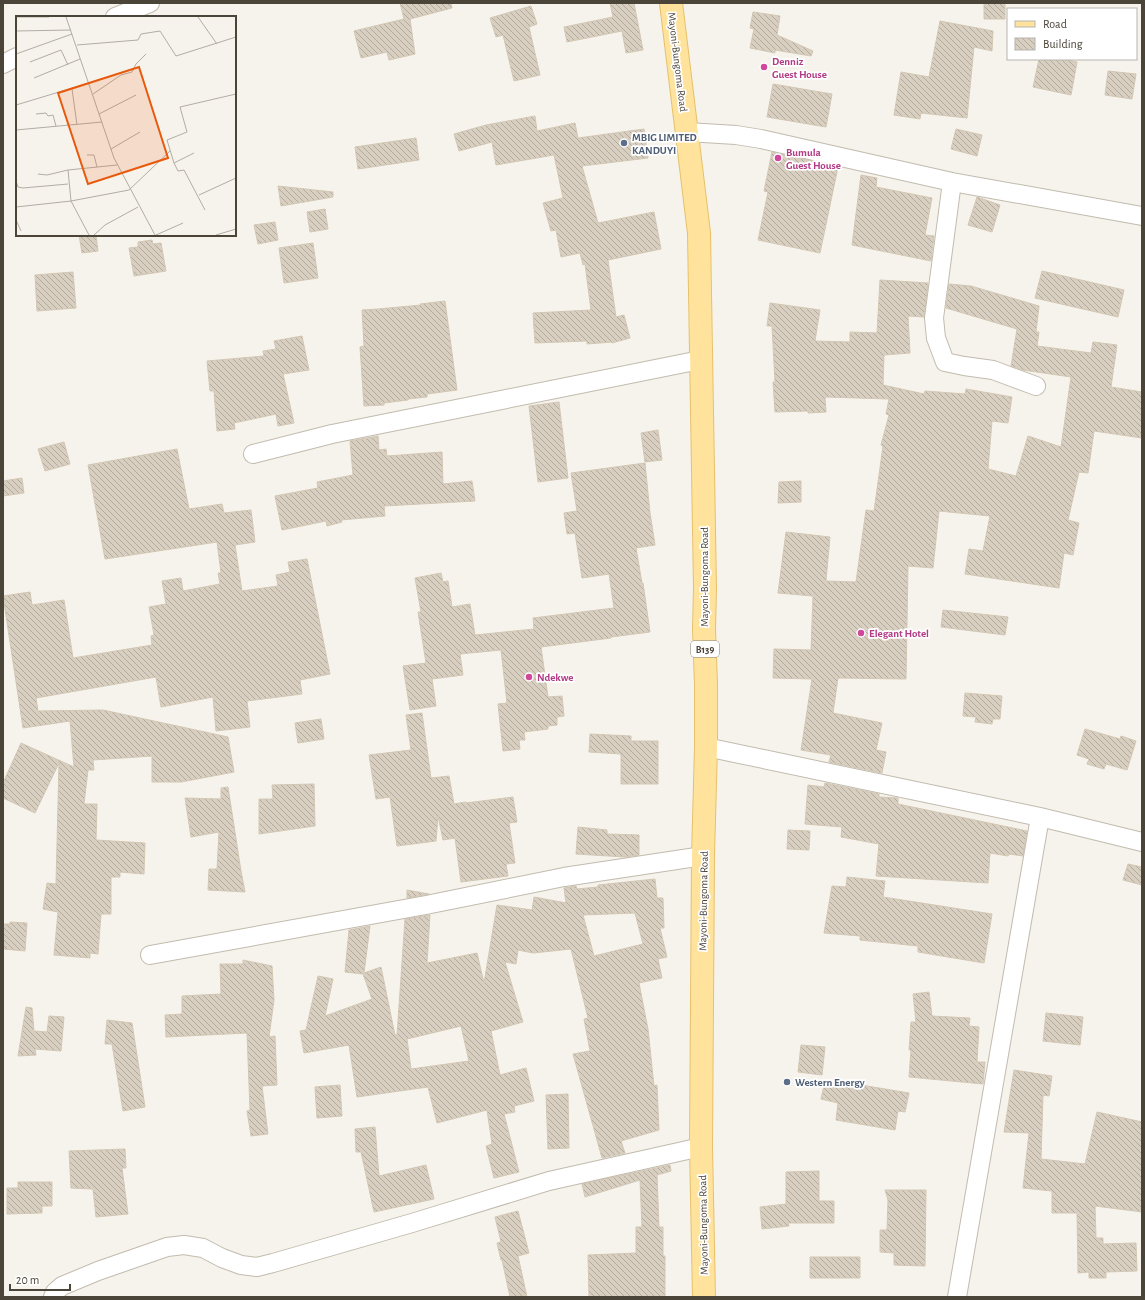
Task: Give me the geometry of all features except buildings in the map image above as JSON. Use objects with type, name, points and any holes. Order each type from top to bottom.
[{"type":"main road","name":"Mayoni-Bungoma Road","points":[[671,3],[699,233],[700,360],[705,573],[706,748],[703,856],[701,1147],[704,1297]]},
{"type":"street","points":[[118,16],[150,3]]},
{"type":"street","points":[[3,64],[16,58]]},
{"type":"street","points":[[687,132],[761,139],[952,182],[1142,216]]},
{"type":"street","points":[[952,182],[934,318],[936,338],[945,362],[994,370],[1036,386]]},
{"type":"street","points":[[253,454],[332,434],[700,360]]},
{"type":"street","points":[[706,748],[1040,816],[1142,842]]},
{"type":"street","points":[[957,1297],[1040,816]]},
{"type":"street","points":[[150,955],[426,905],[564,877],[703,856]]},
{"type":"street","points":[[53,1297],[55,1292],[62,1286],[167,1248],[184,1245],[203,1248],[222,1258],[241,1265],[257,1267],[412,1223],[549,1181],[701,1147]]},
{"type":"place","name":"Denniz Guest House","points":[[764,67]]},
{"type":"place","name":"MBIG LIMITED KANDUYI","points":[[624,143]]},
{"type":"place","name":"Bumula Guest House","points":[[778,158]]},
{"type":"place","name":"Elegant Hotel","points":[[861,633]]},
{"type":"place","name":"Ndekwe","points":[[529,677]]},
{"type":"place","name":"Western Energy","points":[[787,1082]]}]
